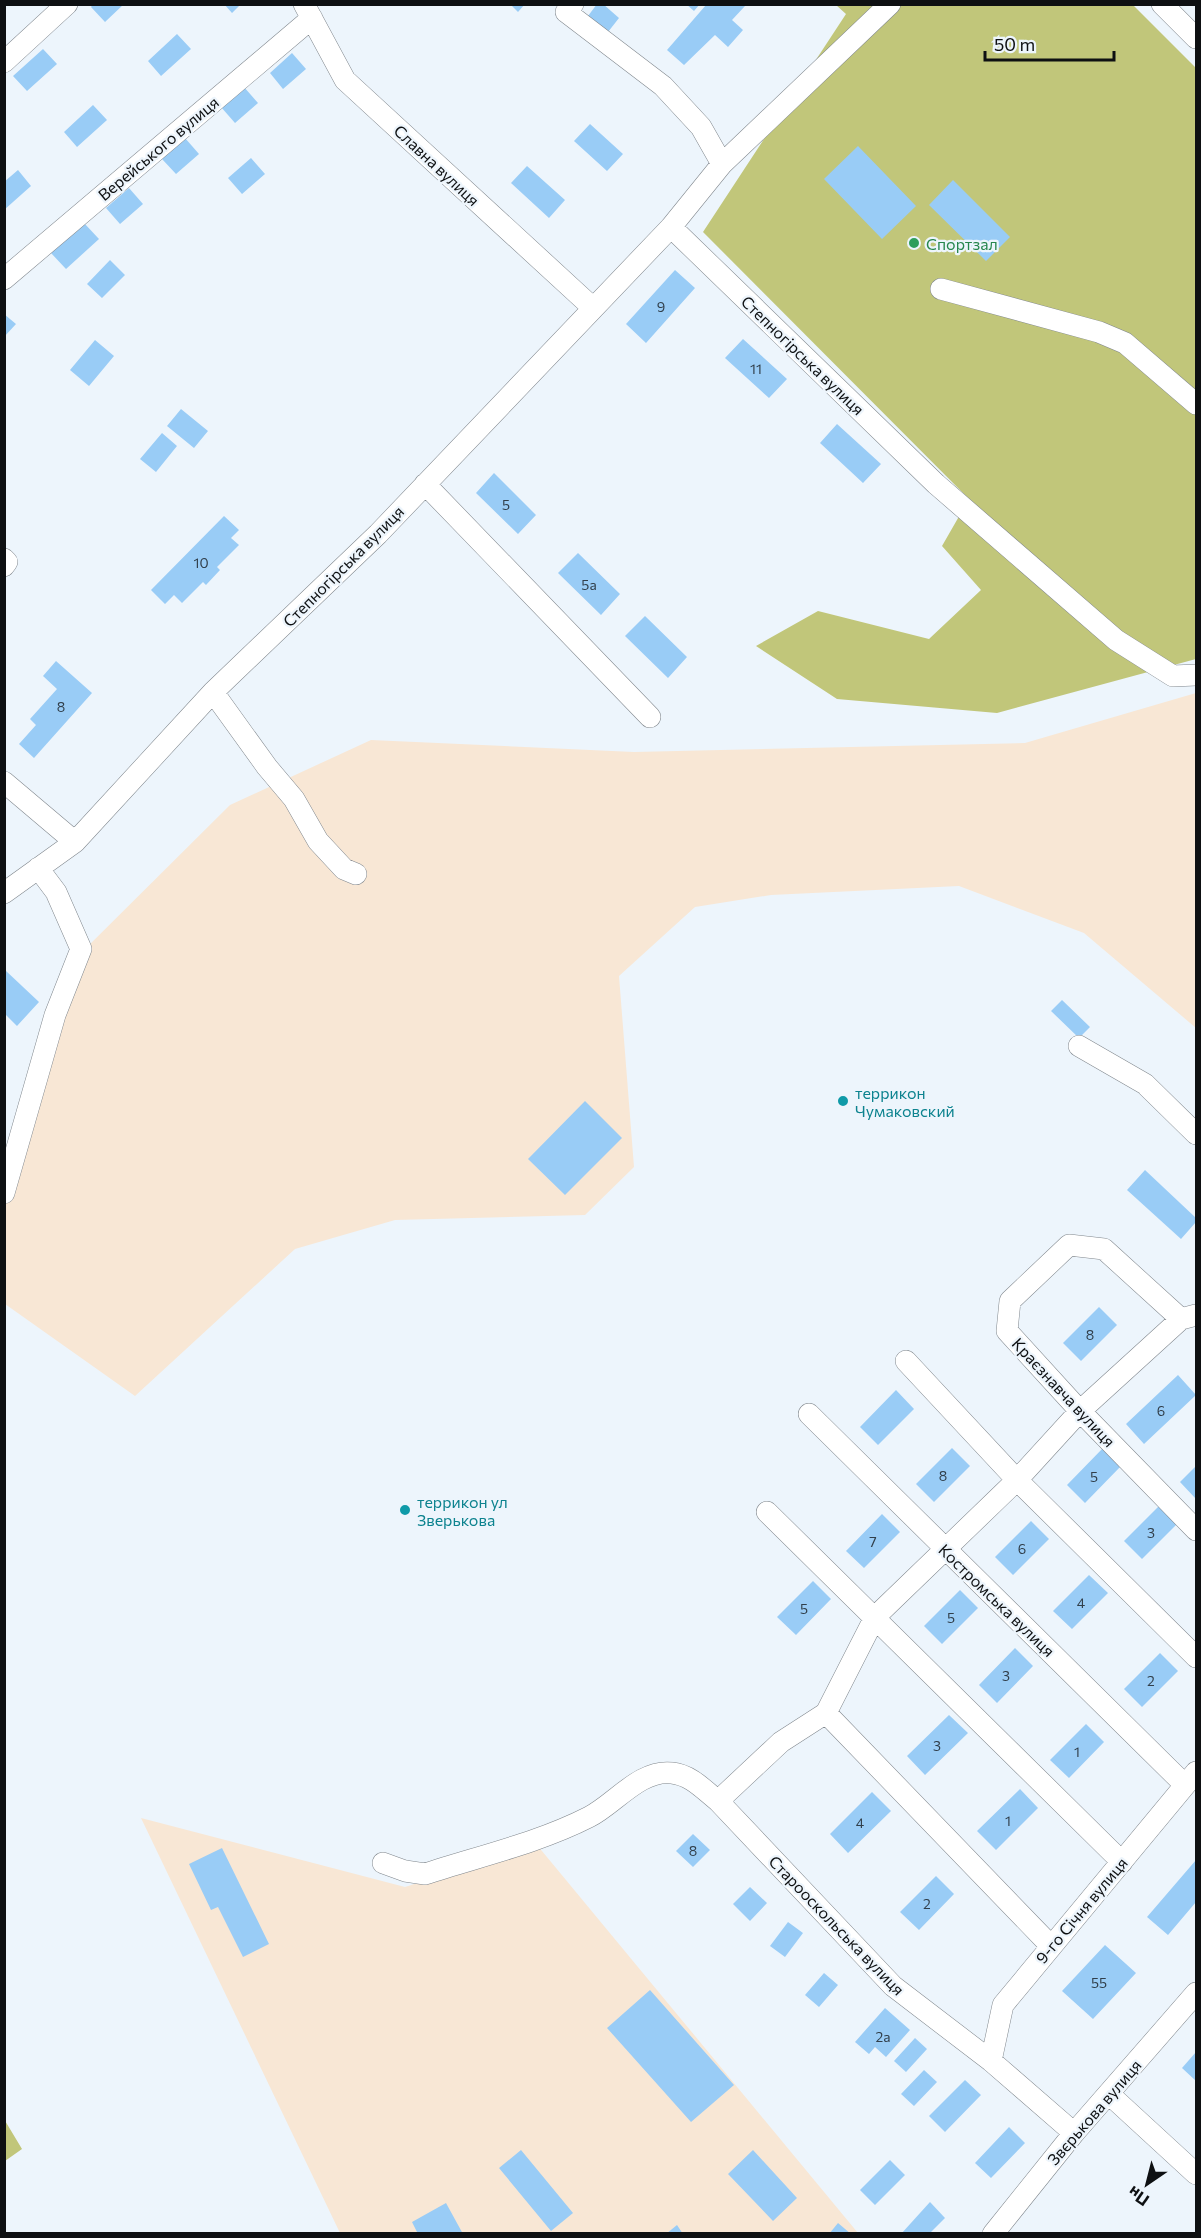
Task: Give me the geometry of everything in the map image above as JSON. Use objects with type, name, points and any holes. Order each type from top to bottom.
[{"type":"street","points":[[4,62],[68,4]]},
{"type":"street","points":[[573,4],[566,12],[663,86],[701,127],[722,164]]},
{"type":"street","name":"Степногірська вулиця","points":[[4,893],[75,842],[213,692],[425,484],[671,227],[722,164],[890,4]]},
{"type":"street","points":[[1162,4],[1197,38]]},
{"type":"street","name":"Верейського вулиця","points":[[4,279],[308,11]]},
{"type":"street","name":"Славна вулиця","points":[[308,11],[345,80],[593,308]]},
{"type":"street","name":"Степногірська вулиця","points":[[671,227],[936,484],[1116,639],[1173,676],[1197,675]]},
{"type":"street","points":[[941,290],[1055,319],[1125,343],[1197,404]]},
{"type":"street","points":[[425,484],[650,717]]},
{"type":"street","points":[[4,559],[7,562],[4,566]]},
{"type":"street","points":[[213,692],[267,767],[294,800],[318,841],[345,869],[356,874]]},
{"type":"street","points":[[4,782],[75,842]]},
{"type":"street","points":[[4,1193],[55,1015],[81,949],[56,892],[38,868]]},
{"type":"street","points":[[1079,1046],[1145,1084],[1197,1134]]},
{"type":"street","name":"Краєзнавча вулиця","points":[[1189,1317],[1104,1249],[1069,1245],[1010,1300],[1007,1331],[1080,1411],[1197,1530]]},
{"type":"street","points":[[718,1801],[781,1742],[826,1713],[875,1617],[1017,1480],[1080,1411],[1189,1317]]},
{"type":"street","points":[[906,1361],[1017,1480],[1197,1657]]},
{"type":"street","name":"Костромська вулиця","points":[[809,1414],[946,1551],[1191,1779]]},
{"type":"street","points":[[767,1512],[1122,1862]]},
{"type":"street","points":[[826,1713],[1050,1945]]},
{"type":"street","name":"Старооскольська вулиця","points":[[383,1863],[405,1872],[425,1874],[542,1837],[591,1816],[648,1776],[671,1773],[692,1779],[718,1801],[892,1986],[991,2061],[1074,2133]]},
{"type":"street","name":"9-го Січня вулиця","points":[[991,2061],[1003,2005],[1050,1945],[1191,1779]]},
{"type":"street","name":"Звєрькова вулиця","points":[[993,2234],[1074,2133],[1197,1993]]},
{"type":"street","points":[[1109,2094],[1197,2174]]},
{"type":"shaded area","points":[[1196,693],[1196,1028],[1084,933],[959,886],[771,895],[695,907],[619,976],[634,1167],[585,1215],[395,1220],[295,1249],[135,1396],[5,1304],[5,1194],[75,959],[230,805],[371,740],[634,752],[1025,743]]},
{"type":"shaded area","points":[[141,1818],[405,1887],[537,1845],[858,2233],[340,2233]]},
{"type":"green space","points":[[836,5],[1133,5],[1196,68],[1196,659],[997,713],[837,699],[756,646],[818,611],[929,639],[981,590],[942,546],[969,499],[703,232],[846,14]]},
{"type":"green space","points":[[4,2119],[22,2149],[5,2161],[4,2161]]},
{"type":"building","points":[[93,4],[124,4],[105,22],[91,7]]},
{"type":"building","points":[[224,4],[241,4],[232,13]]},
{"type":"building","points":[[510,4],[525,4],[518,12]]},
{"type":"building","points":[[597,4],[603,4],[619,18],[608,32],[588,16]]},
{"type":"building","points":[[686,4],[700,4],[694,11]]},
{"type":"building","points":[[706,5],[744,5],[732,20],[743,30],[728,47],[715,35],[684,65],[667,50]]},
{"type":"building","points":[[177,34],[191,49],[161,76],[148,61]]},
{"type":"building","points":[[43,49],[57,64],[27,91],[13,76]]},
{"type":"building","points":[[292,53],[306,69],[283,89],[270,73]]},
{"type":"building","points":[[244,87],[258,103],[235,123],[221,107]]},
{"type":"building","points":[[93,105],[107,120],[77,147],[64,132]]},
{"type":"building","points":[[590,124],[623,154],[607,171],[574,141]]},
{"type":"building","points":[[185,138],[199,154],[176,174],[162,159]]},
{"type":"building","points":[[858,146],[916,206],[882,239],[824,179]]},
{"type":"building","points":[[251,158],[265,174],[242,194],[228,178]]},
{"type":"building","points":[[527,166],[565,200],[549,218],[511,183]]},
{"type":"building","points":[[18,170],[31,186],[4,210],[4,182]]},
{"type":"building","points":[[953,180],[1010,237],[986,261],[929,205]]},
{"type":"building","points":[[129,188],[143,204],[120,224],[106,208]]},
{"type":"building","points":[[84,223],[99,239],[66,269],[51,253]]},
{"type":"building","points":[[110,260],[125,275],[102,298],[87,284]]},
{"type":"building","points":[[675,270],[695,288],[646,343],[626,324]]},
{"type":"building","points":[[4,314],[16,324],[4,337]]},
{"type":"building","points":[[743,339],[787,379],[769,398],[725,358]]},
{"type":"building","points":[[95,340],[114,356],[89,386],[70,370]]},
{"type":"building","points":[[181,409],[208,431],[194,448],[167,426]]},
{"type":"building","points":[[837,424],[881,464],[863,483],[820,443]]},
{"type":"building","points":[[162,433],[177,446],[156,472],[140,459]]},
{"type":"building","points":[[494,473],[536,515],[518,534],[476,493]]},
{"type":"building","points":[[224,516],[239,530],[231,538],[239,545],[217,567],[220,570],[206,585],[203,582],[182,603],[174,595],[165,604],[151,590]]},
{"type":"building","points":[[578,553],[620,594],[601,615],[558,573]]},
{"type":"building","points":[[645,616],[687,657],[668,678],[625,636]]},
{"type":"building","points":[[56,661],[92,693],[34,758],[19,744],[36,725],[30,719],[57,689],[43,676]]},
{"type":"building","points":[[5,970],[39,1002],[17,1026],[5,1014]]},
{"type":"building","points":[[1062,1000],[1090,1027],[1079,1038],[1051,1011]]},
{"type":"building","points":[[585,1101],[622,1138],[565,1195],[528,1159]]},
{"type":"building","points":[[1145,1170],[1196,1218],[1196,1222],[1181,1239],[1127,1190]]},
{"type":"building","points":[[1099,1307],[1117,1325],[1081,1361],[1063,1343]]},
{"type":"building","points":[[1178,1375],[1196,1395],[1144,1444],[1126,1424]]},
{"type":"building","points":[[896,1390],[914,1409],[878,1445],[860,1427]]},
{"type":"building","points":[[952,1448],[970,1466],[934,1502],[916,1484]]},
{"type":"building","points":[[1103,1448],[1121,1466],[1085,1503],[1067,1485]]},
{"type":"building","points":[[1196,1466],[1196,1499],[1180,1482]]},
{"type":"building","points":[[1160,1505],[1178,1523],[1142,1559],[1124,1541]]},
{"type":"building","points":[[882,1514],[900,1532],[864,1568],[846,1551]]},
{"type":"building","points":[[1031,1521],[1049,1539],[1013,1575],[995,1557]]},
{"type":"building","points":[[1089,1575],[1108,1593],[1072,1629],[1053,1611]]},
{"type":"building","points":[[813,1581],[831,1599],[796,1635],[777,1617]]},
{"type":"building","points":[[960,1590],[978,1608],[942,1644],[924,1626]]},
{"type":"building","points":[[1015,1648],[1033,1666],[997,1703],[979,1685]]},
{"type":"building","points":[[1160,1653],[1178,1671],[1142,1707],[1124,1689]]},
{"type":"building","points":[[949,1715],[968,1733],[925,1775],[907,1756]]},
{"type":"building","points":[[1086,1724],[1104,1742],[1069,1778],[1050,1760]]},
{"type":"building","points":[[1020,1789],[1038,1808],[996,1850],[977,1831]]},
{"type":"building","points":[[872,1792],[891,1811],[848,1853],[830,1834]]},
{"type":"building","points":[[693,1834],[710,1850],[693,1867],[676,1851]]},
{"type":"building","points":[[222,1848],[269,1944],[243,1957],[218,1907],[211,1910],[189,1864]]},
{"type":"building","points":[[1196,1860],[1196,1902],[1168,1935],[1147,1917]]},
{"type":"building","points":[[936,1876],[954,1894],[919,1930],[900,1912]]},
{"type":"building","points":[[750,1887],[767,1903],[750,1921],[733,1904]]},
{"type":"building","points":[[788,1922],[803,1933],[785,1957],[770,1946]]},
{"type":"building","points":[[1105,1945],[1136,1973],[1093,2019],[1062,1991]]},
{"type":"building","points":[[824,1973],[838,1985],[819,2007],[805,1995]]},
{"type":"building","points":[[650,1990],[734,2085],[691,2122],[607,2028]]},
{"type":"building","points":[[885,2008],[910,2030],[886,2057],[875,2047],[869,2054],[855,2042]]},
{"type":"building","points":[[915,2038],[927,2049],[906,2072],[894,2061]]},
{"type":"building","points":[[1196,2052],[1196,2081],[1182,2068]]},
{"type":"building","points":[[924,2070],[937,2082],[914,2106],[901,2094]]},
{"type":"building","points":[[965,2080],[981,2095],[945,2132],[929,2116]]},
{"type":"building","points":[[1009,2127],[1025,2143],[991,2178],[975,2163]]},
{"type":"building","points":[[521,2150],[573,2213],[551,2231],[499,2168]]},
{"type":"building","points":[[753,2150],[797,2198],[773,2221],[728,2174]]},
{"type":"building","points":[[890,2160],[905,2175],[875,2205],[860,2190]]},
{"type":"building","points":[[930,2202],[945,2218],[929,2234],[901,2234]]},
{"type":"building","points":[[446,2203],[463,2234],[418,2234],[412,2222]]},
{"type":"building","points":[[838,2223],[851,2234],[829,2234]]},
{"type":"building","points":[[677,2225],[683,2234],[666,2234]]},
{"type":"place","name":"Спортзал","points":[[914,243]]},
{"type":"place","name":"террикон Чумаковский","points":[[843,1101]]},
{"type":"place","name":"террикон ул Зверькова","points":[[405,1510]]}]
